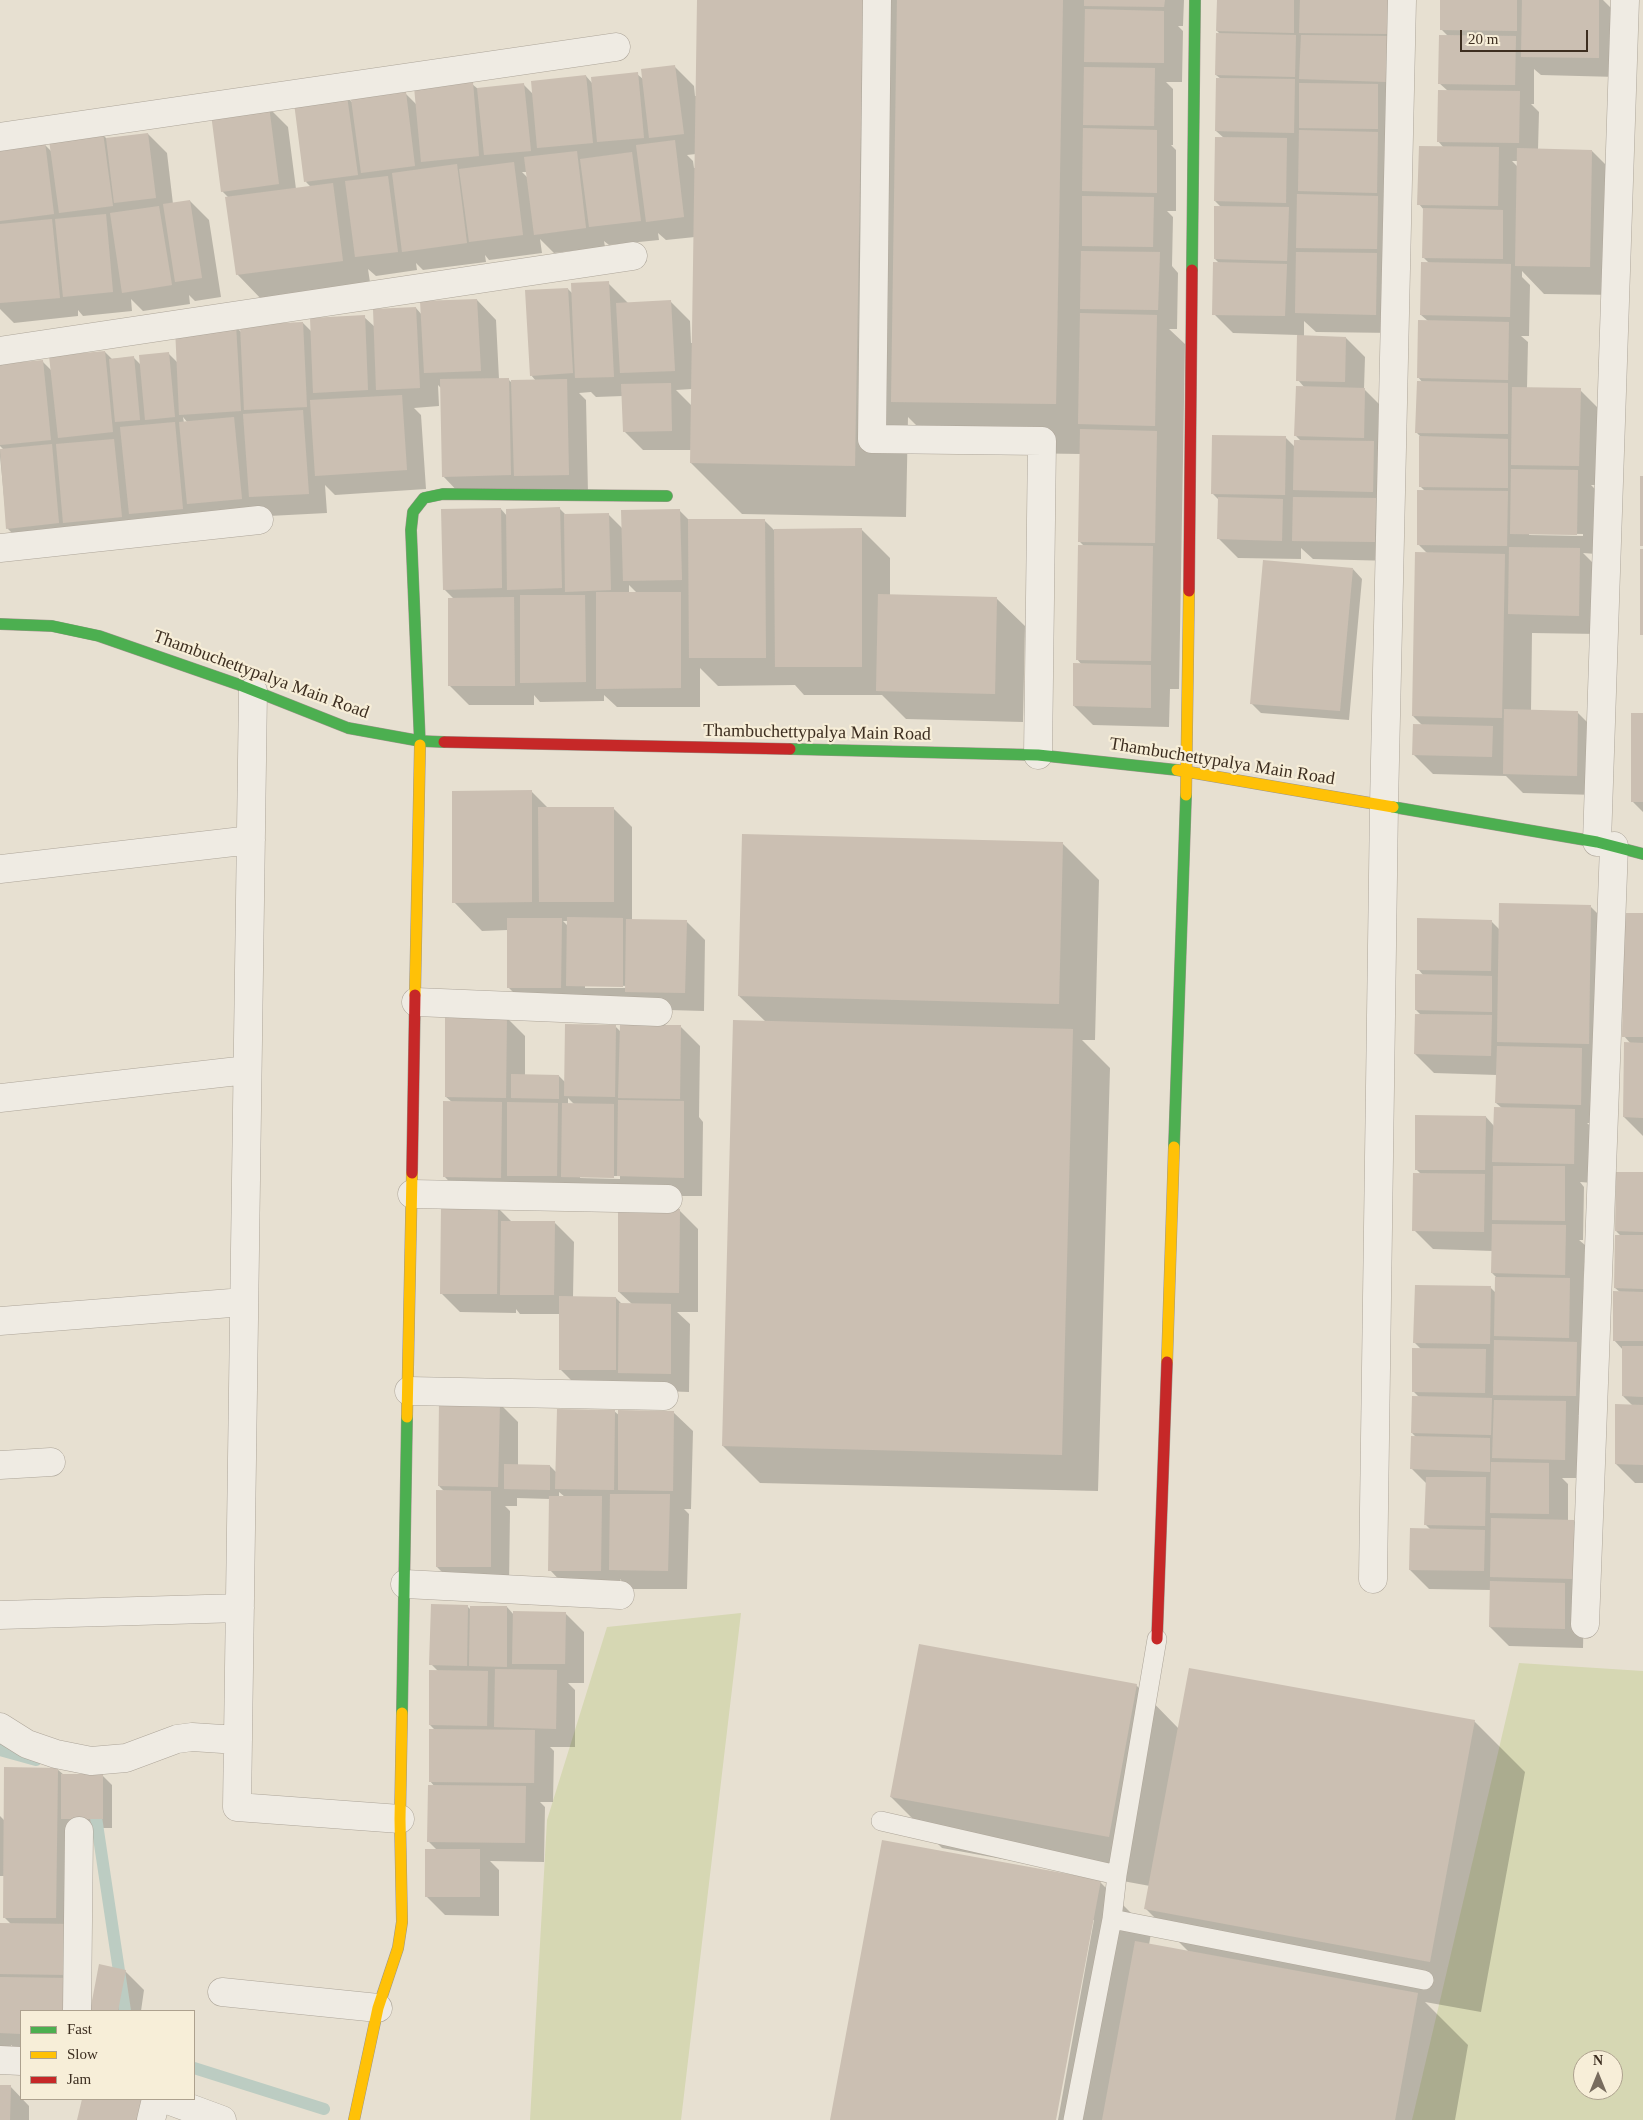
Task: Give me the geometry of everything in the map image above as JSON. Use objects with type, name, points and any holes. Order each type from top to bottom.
[{"type":"street","points":[[877,0],[872,439],[1042,441],[1038,755]]},
{"type":"street","points":[[1158,1640],[1187,771],[1195,0]]},
{"type":"street","points":[[1373,1579],[1384,805],[1402,0]]},
{"type":"street","points":[[1585,1624],[1625,0]]},
{"type":"street","points":[[0,136],[616,47]]},
{"type":"street","points":[[0,351],[633,256]]},
{"type":"street","points":[[354,2120],[378,2008],[398,1948],[402,1922],[400,1819],[420,741],[411,530],[413,512],[424,498],[443,494],[667,496]]},
{"type":"street","points":[[0,548],[259,520]]},
{"type":"street","name":"Thambuchettypalya Main Road","points":[[0,624],[52,626],[100,636],[253,691],[348,728],[420,741],[1038,755],[1187,771],[1605,844],[1643,854]]},
{"type":"street","points":[[253,691],[237,1807],[400,1819]]},
{"type":"street","points":[[0,870],[251,840]]},
{"type":"street","points":[[416,1002],[658,1012]]},
{"type":"street","points":[[0,1098],[248,1070]]},
{"type":"street","points":[[412,1194],[668,1199]]},
{"type":"street","points":[[0,1321],[244,1302]]},
{"type":"street","points":[[409,1391],[664,1396]]},
{"type":"street","points":[[0,1466],[51,1462]]},
{"type":"street","points":[[405,1584],[620,1595]]},
{"type":"street","points":[[0,1615],[240,1608]]},
{"type":"street","points":[[0,1727],[26,1744],[56,1754],[91,1761],[126,1758],[177,1739],[192,1737],[238,1740]]},
{"type":"street","points":[[76,2010],[79,1832]]},
{"type":"street","points":[[222,1992],[378,2008]]},
{"type":"street","points":[[0,2060],[20,2062]]},
{"type":"street","points":[[151,2120],[156,2100]]},
{"type":"street","points":[[167,2100],[222,2120]]},
{"type":"lane","points":[[1073,2120],[1112,1919],[1116,1875],[1158,1640]]},
{"type":"lane","points":[[881,1821],[1116,1875]]},
{"type":"lane","points":[[1112,1919],[1424,1980]]},
{"type":"green space","points":[[741,1613],[681,2120],[530,2120],[547,1820],[607,1627]]},
{"type":"green space","points":[[1519,1663],[1643,1671],[1643,2120],[1412,2120]]},
{"type":"building","points":[[697,0],[863,0],[855,466],[690,463]]},
{"type":"building","points":[[897,0],[1063,0],[1056,404],[891,402]]},
{"type":"building","points":[[1084,0],[1165,0],[1164,7],[1084,6]]},
{"type":"building","points":[[1217,0],[1294,0],[1294,33],[1216,31]]},
{"type":"building","points":[[1300,0],[1391,0],[1390,34],[1299,33]]},
{"type":"building","points":[[1440,0],[1517,0],[1517,31],[1440,30]]},
{"type":"building","points":[[1522,0],[1599,0],[1599,58],[1521,57]]},
{"type":"building","points":[[1085,9],[1164,11],[1164,63],[1084,62]]},
{"type":"building","points":[[1216,33],[1296,35],[1295,77],[1215,75]]},
{"type":"building","points":[[1301,35],[1388,36],[1387,82],[1299,79]]},
{"type":"building","points":[[1439,35],[1516,36],[1515,85],[1438,84]]},
{"type":"building","points":[[675,65],[684,134],[649,138],[641,69]]},
{"type":"building","points":[[1084,67],[1155,68],[1154,126],[1083,125]]},
{"type":"building","points":[[638,72],[644,138],[597,142],[591,77]]},
{"type":"building","points":[[586,75],[593,143],[537,148],[531,81]]},
{"type":"building","points":[[1216,78],[1295,79],[1294,133],[1215,131]]},
{"type":"building","points":[[473,82],[479,156],[421,162],[414,87]]},
{"type":"building","points":[[524,83],[531,151],[484,155],[477,88]]},
{"type":"building","points":[[1299,83],[1378,84],[1378,129],[1299,128]]},
{"type":"building","points":[[1438,90],[1520,91],[1519,143],[1437,142]]},
{"type":"building","points":[[406,92],[415,166],[361,173],[351,99]]},
{"type":"building","points":[[347,96],[358,175],[304,182],[294,103]]},
{"type":"building","points":[[269,106],[279,184],[221,192],[211,114]]},
{"type":"building","points":[[1083,128],[1157,130],[1157,193],[1082,191]]},
{"type":"building","points":[[1299,130],[1378,132],[1377,193],[1298,191]]},
{"type":"building","points":[[103,133],[113,206],[59,213],[49,140]]},
{"type":"building","points":[[148,133],[156,198],[114,203],[106,138]]},
{"type":"building","points":[[1215,137],[1287,138],[1286,203],[1214,201]]},
{"type":"building","points":[[675,140],[684,217],[646,222],[636,145]]},
{"type":"building","points":[[45,142],[54,214],[0,221],[0,148]]},
{"type":"building","points":[[1419,146],[1499,147],[1498,206],[1417,205]]},
{"type":"building","points":[[1517,148],[1592,150],[1590,267],[1515,266]]},
{"type":"building","points":[[577,151],[586,228],[534,235],[524,157]]},
{"type":"building","points":[[632,152],[641,221],[589,227],[580,159]]},
{"type":"building","points":[[514,162],[523,235],[469,242],[459,169]]},
{"type":"building","points":[[457,164],[467,243],[402,252],[392,173]]},
{"type":"building","points":[[388,176],[398,252],[355,257],[345,181]]},
{"type":"building","points":[[333,183],[343,261],[236,275],[225,197]]},
{"type":"building","points":[[1297,194],[1378,196],[1377,249],[1296,248]]},
{"type":"building","points":[[1082,196],[1154,197],[1153,247],[1082,246]]},
{"type":"building","points":[[190,200],[202,278],[175,282],[163,204]]},
{"type":"building","points":[[159,206],[172,285],[122,293],[110,213]]},
{"type":"building","points":[[1214,206],[1289,207],[1287,261],[1214,259]]},
{"type":"building","points":[[1423,208],[1503,210],[1503,259],[1422,258]]},
{"type":"building","points":[[106,214],[113,292],[63,297],[55,219]]},
{"type":"building","points":[[52,219],[60,298],[0,303],[0,224]]},
{"type":"building","points":[[1081,251],[1160,252],[1158,310],[1080,309]]},
{"type":"building","points":[[1296,252],[1377,253],[1376,315],[1295,313]]},
{"type":"building","points":[[1213,262],[1287,264],[1285,316],[1212,315]]},
{"type":"building","points":[[1421,262],[1511,264],[1510,317],[1420,315]]},
{"type":"building","points":[[609,281],[614,377],[575,378],[571,283]]},
{"type":"building","points":[[568,288],[573,373],[530,376],[525,290]]},
{"type":"building","points":[[477,299],[481,371],[424,373],[420,301]]},
{"type":"building","points":[[671,300],[675,371],[620,373],[616,303]]},
{"type":"building","points":[[416,307],[420,388],[376,390],[373,309]]},
{"type":"building","points":[[1080,313],[1157,315],[1155,426],[1078,424]]},
{"type":"building","points":[[365,315],[368,390],[313,393],[310,318]]},
{"type":"building","points":[[1418,320],[1509,322],[1508,380],[1417,378]]},
{"type":"building","points":[[303,322],[307,407],[244,410],[240,325]]},
{"type":"building","points":[[236,325],[241,411],[179,415],[175,328]]},
{"type":"building","points":[[1297,335],[1346,337],[1345,382],[1296,381]]},
{"type":"building","points":[[105,351],[113,432],[58,438],[49,356]]},
{"type":"building","points":[[169,352],[175,417],[145,420],[139,355]]},
{"type":"building","points":[[134,356],[140,420],[115,422],[109,359]]},
{"type":"building","points":[[43,360],[51,440],[0,445],[0,364]]},
{"type":"building","points":[[509,378],[511,475],[442,477],[440,379]]},
{"type":"building","points":[[567,379],[569,475],[514,476],[511,380]]},
{"type":"building","points":[[1417,381],[1508,383],[1508,434],[1415,433]]},
{"type":"building","points":[[671,383],[672,431],[623,432],[621,384]]},
{"type":"building","points":[[1296,386],[1365,388],[1364,438],[1294,436]]},
{"type":"building","points":[[1512,387],[1581,388],[1579,466],[1511,465]]},
{"type":"building","points":[[402,395],[407,470],[315,476],[310,400]]},
{"type":"building","points":[[303,410],[309,494],[249,497],[243,414]]},
{"type":"building","points":[[234,417],[242,499],[187,504],[179,422]]},
{"type":"building","points":[[175,422],[183,509],[129,514],[120,427]]},
{"type":"building","points":[[1080,429],[1157,431],[1155,543],[1078,542]]},
{"type":"building","points":[[1212,435],[1286,436],[1285,495],[1211,494]]},
{"type":"building","points":[[1419,436],[1508,439],[1508,488],[1419,487]]},
{"type":"building","points":[[114,439],[122,517],[63,523],[56,444]]},
{"type":"building","points":[[1294,440],[1374,441],[1373,492],[1293,490]]},
{"type":"building","points":[[52,444],[59,523],[6,529],[0,449]]},
{"type":"building","points":[[1511,469],[1578,470],[1577,535],[1510,534]]},
{"type":"building","points":[[1640,476],[1643,476],[1643,546],[1640,546]]},
{"type":"building","points":[[1417,490],[1508,491],[1507,546],[1417,545]]},
{"type":"building","points":[[1218,497],[1283,499],[1282,541],[1217,539]]},
{"type":"building","points":[[1293,497],[1376,498],[1375,542],[1292,541]]},
{"type":"building","points":[[560,507],[562,588],[507,590],[506,509]]},
{"type":"building","points":[[501,508],[502,588],[443,590],[441,509]]},
{"type":"building","points":[[680,509],[682,580],[623,581],[621,510]]},
{"type":"building","points":[[609,513],[611,590],[565,592],[564,514]]},
{"type":"building","points":[[688,519],[765,519],[766,658],[689,658]]},
{"type":"building","points":[[862,528],[862,667],[775,667],[774,529]]},
{"type":"building","points":[[1078,545],[1153,546],[1151,661],[1076,660]]},
{"type":"building","points":[[1509,547],[1580,548],[1579,616],[1508,614]]},
{"type":"building","points":[[1640,549],[1643,549],[1643,635],[1640,635]]},
{"type":"building","points":[[1415,552],[1505,554],[1502,718],[1412,716]]},
{"type":"building","points":[[1263,560],[1353,568],[1340,711],[1250,704]]},
{"type":"building","points":[[596,592],[681,592],[681,688],[596,689]]},
{"type":"building","points":[[878,594],[997,597],[995,694],[876,691]]},
{"type":"building","points":[[520,595],[585,595],[586,682],[520,683]]},
{"type":"building","points":[[514,597],[515,686],[448,686],[448,598]]},
{"type":"building","points":[[1073,663],[1151,665],[1151,708],[1073,706]]},
{"type":"building","points":[[1504,709],[1578,711],[1577,776],[1503,774]]},
{"type":"building","points":[[1631,713],[1643,713],[1643,802],[1631,802]]},
{"type":"building","points":[[1413,724],[1493,726],[1492,757],[1412,755]]},
{"type":"building","points":[[532,790],[532,902],[452,903],[452,791]]},
{"type":"building","points":[[538,807],[614,807],[614,902],[539,902]]},
{"type":"building","points":[[742,834],[1063,842],[1059,1004],[738,996]]},
{"type":"building","points":[[1499,903],[1591,905],[1589,1044],[1497,1042]]},
{"type":"building","points":[[1624,913],[1643,913],[1643,1037],[1622,1037]]},
{"type":"building","points":[[567,917],[623,918],[623,987],[566,986]]},
{"type":"building","points":[[507,918],[562,918],[561,988],[507,988]]},
{"type":"building","points":[[1417,918],[1492,920],[1491,971],[1417,970]]},
{"type":"building","points":[[626,919],[687,920],[685,993],[625,992]]},
{"type":"building","points":[[1415,974],[1492,976],[1492,1012],[1415,1010]]},
{"type":"building","points":[[1415,1014],[1492,1015],[1491,1056],[1414,1054]]},
{"type":"building","points":[[445,1015],[507,1015],[506,1098],[445,1097]]},
{"type":"building","points":[[733,1020],[1073,1029],[1062,1455],[722,1446]]},
{"type":"building","points":[[565,1024],[616,1025],[615,1097],[564,1096]]},
{"type":"building","points":[[620,1025],[681,1025],[680,1099],[618,1098]]},
{"type":"building","points":[[1624,1042],[1643,1043],[1643,1118],[1623,1117]]},
{"type":"building","points":[[1497,1046],[1582,1048],[1581,1105],[1495,1103]]},
{"type":"building","points":[[511,1074],[559,1075],[559,1099],[511,1098]]},
{"type":"building","points":[[618,1100],[684,1101],[684,1178],[617,1176]]},
{"type":"building","points":[[443,1101],[502,1102],[501,1178],[443,1177]]},
{"type":"building","points":[[507,1102],[558,1103],[557,1176],[507,1176]]},
{"type":"building","points":[[562,1103],[614,1104],[614,1178],[561,1177]]},
{"type":"building","points":[[1494,1107],[1575,1109],[1574,1164],[1492,1162]]},
{"type":"building","points":[[1415,1115],[1486,1116],[1485,1170],[1415,1170]]},
{"type":"building","points":[[1493,1166],[1565,1166],[1565,1221],[1492,1220]]},
{"type":"building","points":[[1616,1172],[1643,1172],[1643,1232],[1615,1231]]},
{"type":"building","points":[[1413,1173],[1485,1174],[1484,1232],[1412,1231]]},
{"type":"building","points":[[441,1206],[498,1206],[497,1294],[440,1294]]},
{"type":"building","points":[[618,1208],[680,1209],[679,1293],[618,1292]]},
{"type":"building","points":[[501,1221],[555,1221],[554,1295],[500,1295]]},
{"type":"building","points":[[1492,1224],[1566,1225],[1565,1275],[1491,1273]]},
{"type":"building","points":[[1615,1235],[1643,1235],[1643,1289],[1614,1288]]},
{"type":"building","points":[[1495,1277],[1570,1278],[1569,1338],[1494,1336]]},
{"type":"building","points":[[1415,1285],[1491,1286],[1490,1344],[1413,1343]]},
{"type":"building","points":[[1613,1291],[1643,1292],[1643,1341],[1613,1341]]},
{"type":"building","points":[[559,1296],[616,1297],[616,1370],[559,1370]]},
{"type":"building","points":[[619,1303],[671,1304],[671,1374],[618,1373]]},
{"type":"building","points":[[1494,1340],[1577,1342],[1576,1396],[1493,1395]]},
{"type":"building","points":[[1622,1346],[1643,1346],[1643,1397],[1622,1396]]},
{"type":"building","points":[[1412,1348],[1486,1349],[1485,1393],[1412,1392]]},
{"type":"building","points":[[1412,1396],[1492,1398],[1491,1435],[1411,1433]]},
{"type":"building","points":[[1494,1400],[1566,1401],[1565,1460],[1492,1458]]},
{"type":"building","points":[[439,1401],[500,1401],[498,1487],[438,1486]]},
{"type":"building","points":[[1615,1404],[1643,1405],[1643,1465],[1615,1464]]},
{"type":"building","points":[[557,1409],[615,1410],[614,1490],[555,1489]]},
{"type":"building","points":[[618,1410],[674,1411],[673,1491],[618,1490]]},
{"type":"building","points":[[1411,1436],[1490,1438],[1490,1472],[1410,1469]]},
{"type":"building","points":[[1491,1462],[1549,1463],[1549,1514],[1490,1513]]},
{"type":"building","points":[[504,1464],[550,1465],[550,1490],[504,1489]]},
{"type":"building","points":[[1426,1477],[1486,1477],[1485,1526],[1424,1525]]},
{"type":"building","points":[[436,1490],[491,1491],[491,1567],[436,1567]]},
{"type":"building","points":[[610,1494],[670,1494],[668,1571],[609,1570]]},
{"type":"building","points":[[549,1496],[602,1496],[601,1571],[548,1571]]},
{"type":"building","points":[[1491,1518],[1574,1520],[1574,1579],[1490,1577]]},
{"type":"building","points":[[1410,1528],[1485,1530],[1484,1571],[1409,1570]]},
{"type":"building","points":[[1490,1581],[1565,1583],[1565,1629],[1489,1627]]},
{"type":"building","points":[[431,1604],[468,1605],[467,1666],[429,1665]]},
{"type":"building","points":[[470,1606],[507,1606],[507,1667],[469,1666]]},
{"type":"building","points":[[513,1611],[566,1612],[565,1664],[512,1664]]},
{"type":"building","points":[[919,1644],[1137,1684],[1109,1837],[890,1797]]},
{"type":"building","points":[[1189,1668],[1475,1720],[1430,1962],[1144,1909]]},
{"type":"building","points":[[495,1669],[557,1670],[556,1729],[494,1727]]},
{"type":"building","points":[[429,1670],[488,1671],[487,1726],[429,1725]]},
{"type":"building","points":[[429,1729],[535,1730],[534,1783],[429,1782]]},
{"type":"building","points":[[4,1767],[58,1768],[56,1918],[3,1918]]},
{"type":"building","points":[[61,1774],[103,1774],[103,1819],[61,1819]]},
{"type":"building","points":[[428,1785],[526,1786],[525,1843],[427,1842]]},
{"type":"building","points":[[882,1840],[1101,1880],[1056,2120],[830,2120]]},
{"type":"building","points":[[425,1849],[480,1849],[480,1897],[425,1897]]},
{"type":"building","points":[[0,1923],[71,1924],[70,1975],[0,1974]]},
{"type":"building","points":[[1135,1941],[1418,1993],[1395,2120],[1102,2120]]},
{"type":"building","points":[[99,1964],[126,1970],[118,2010],[90,2010]]},
{"type":"building","points":[[0,1977],[67,1978],[67,2010],[20,2010],[20,2034],[0,2033]]},
{"type":"building","points":[[0,2085],[11,2085],[10,2120],[0,2120]]},
{"type":"building","points":[[82,2100],[145,2100],[140,2120],[77,2120]]},
{"type":"waterway","points":[[0,1750],[36,1760]]},
{"type":"waterway","points":[[94,1804],[125,2010]]},
{"type":"waterway","points":[[195,2068],[324,2109]]},
{"type":"traffic: fast","points":[[1192,270],[1195,0]]},
{"type":"traffic: fast","points":[[420,745],[411,530],[413,512],[424,498],[443,494],[667,496]]},
{"type":"traffic: fast","points":[[0,624],[52,626],[99,636],[237,684],[348,728],[420,741],[444,742]]},
{"type":"traffic: fast","points":[[790,749],[1038,755],[1177,770]]},
{"type":"traffic: fast","points":[[1174,1147],[1186,795]]},
{"type":"traffic: fast","points":[[1393,807],[1597,842],[1643,854]]},
{"type":"traffic: fast","points":[[402,1713],[407,1417]]},
{"type":"traffic: slow","points":[[1186,795],[1189,591]]},
{"type":"traffic: slow","points":[[415,995],[420,745]]},
{"type":"traffic: slow","points":[[1177,770],[1393,807]]},
{"type":"traffic: slow","points":[[1167,1362],[1174,1147]]},
{"type":"traffic: slow","points":[[407,1417],[412,1173]]},
{"type":"traffic: slow","points":[[354,2120],[378,2008],[398,1948],[402,1922],[400,1819],[402,1713]]},
{"type":"traffic: jam","points":[[1189,591],[1192,270]]},
{"type":"traffic: jam","points":[[444,742],[790,749]]},
{"type":"traffic: jam","points":[[412,1173],[415,995]]},
{"type":"traffic: jam","points":[[1157,1639],[1167,1362]]}]
